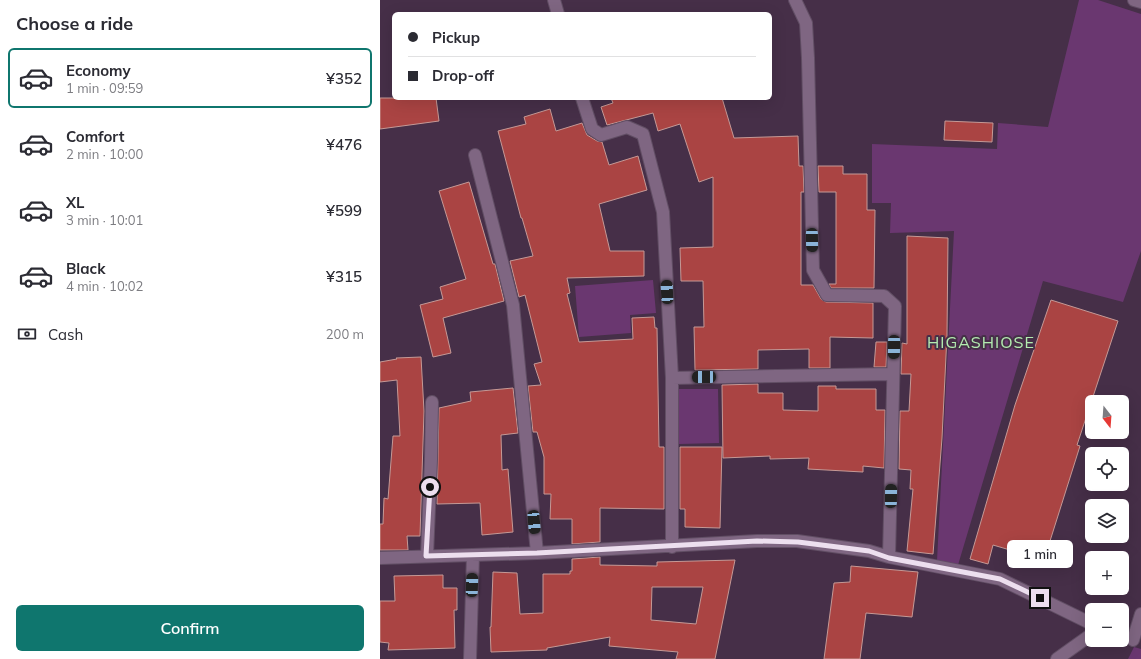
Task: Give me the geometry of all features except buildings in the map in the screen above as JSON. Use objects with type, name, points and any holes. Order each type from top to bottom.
[{"type":"street","points":[[554,0],[557,12]]},
{"type":"street","points":[[795,0],[806,23],[813,270],[827,295],[884,296],[895,306],[889,558]]},
{"type":"street","points":[[1134,0],[1141,2]]},
{"type":"street","points":[[583,100],[592,129],[601,135],[626,127],[643,134],[664,212],[672,378],[672,547]]},
{"type":"street","points":[[474,155],[513,305],[537,553]]},
{"type":"street","points":[[672,378],[894,374]]},
{"type":"street","points":[[426,556],[431,459],[432,402]]},
{"type":"street","points":[[380,558],[672,547],[757,541],[798,542],[869,551],[889,558],[1000,579],[1085,621]]},
{"type":"street","points":[[470,659],[473,555]]},
{"type":"street","points":[[1132,639],[1141,614]]},
{"type":"street","points":[[1057,659],[1085,639]]},
{"type":"shaded area","points":[[1079,0],[1098,0],[1141,14],[1141,251],[1123,302],[1043,281],[958,565],[937,561],[954,231],[890,233],[891,203],[872,203],[872,144],[997,149],[998,123],[1048,127]]},
{"type":"shaded area","points":[[653,280],[656,313],[630,315],[631,333],[579,337],[575,286]]},
{"type":"shaded area","points":[[679,389],[718,389],[719,443],[679,444]]},
{"type":"shaded area","points":[[1134,647],[1141,649],[1141,659],[1128,659]]},
{"type":"district","name":"HIGASHIOSE","points":[[981,342]]},
{"type":"route","points":[[430,487],[426,556],[672,547],[757,541],[798,542],[869,551],[889,558],[1000,579],[1040,598]]}]
